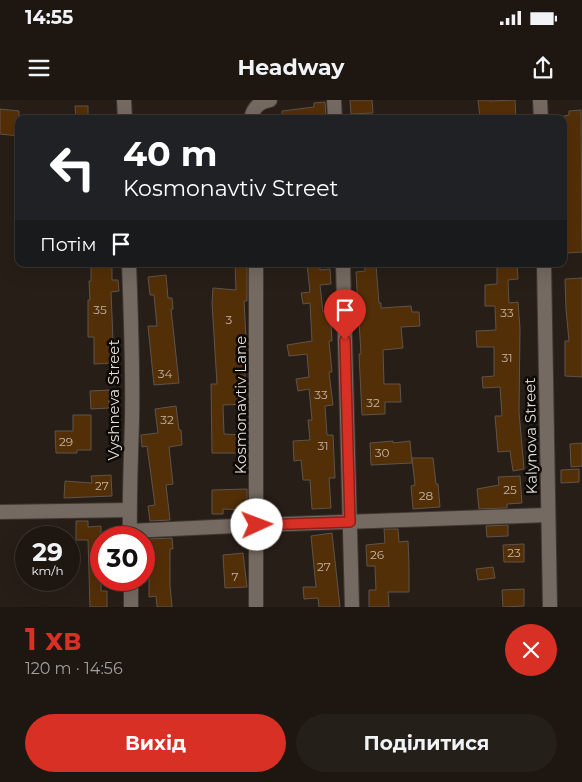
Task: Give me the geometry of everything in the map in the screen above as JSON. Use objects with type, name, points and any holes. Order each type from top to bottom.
[{"type":"street","points":[[124,100],[125,115]]},
{"type":"street","points":[[252,115],[256,106],[263,101],[270,100]]},
{"type":"street","points":[[334,100],[335,115]]},
{"type":"street","points":[[540,100],[541,115]]},
{"type":"street","name":"Vyshneva Street","points":[[129,267],[132,419],[130,526]]},
{"type":"street","name":"Kosmonavtiv Lane","points":[[256,267],[256,607]]},
{"type":"street","points":[[343,267],[352,607]]},
{"type":"street","name":"Kalynova Street","points":[[544,267],[550,607]]},
{"type":"street","points":[[0,512],[129,510]]},
{"type":"street","points":[[155,532],[257,525],[548,515]]},
{"type":"street","points":[[131,591],[131,607]]},
{"type":"building","points":[[350,100],[372,100],[373,113],[351,114]]},
{"type":"building","points":[[478,100],[515,100],[516,115],[480,115]]},
{"type":"building","points":[[325,102],[326,115],[282,115],[282,111],[314,107],[314,103]]},
{"type":"building","points":[[75,106],[88,106],[88,115],[76,115]]},
{"type":"building","points":[[0,109],[19,111],[19,115],[15,115],[15,136],[0,134]]},
{"type":"building","points":[[581,110],[582,252],[567,253],[567,115],[569,115],[569,111]]},
{"type":"building","points":[[91,267],[112,267],[112,280],[118,280],[119,291],[111,292],[114,363],[94,364],[94,337],[88,337],[89,281],[91,281]]},
{"type":"building","points":[[235,267],[247,267],[247,301],[244,301],[247,358],[245,358],[245,404],[223,405],[224,434],[242,435],[241,453],[212,453],[211,384],[217,384],[212,303],[213,288],[236,290]]},
{"type":"building","points":[[307,267],[320,267],[320,270],[330,269],[331,284],[320,285],[323,312],[330,311],[332,341],[329,341],[332,372],[329,372],[333,405],[325,406],[327,435],[333,435],[335,478],[329,478],[331,508],[312,509],[310,480],[303,480],[301,460],[294,461],[293,441],[310,440],[308,420],[312,420],[309,389],[298,391],[296,379],[309,377],[307,354],[289,356],[287,345],[312,341],[310,303],[303,304],[301,293],[310,292]]},
{"type":"building","points":[[365,267],[376,267],[381,308],[411,306],[412,312],[419,312],[420,326],[401,327],[403,348],[383,350],[384,384],[400,384],[401,402],[385,402],[385,414],[362,415],[359,354],[361,354],[356,272],[365,271]]},
{"type":"building","points":[[497,267],[517,267],[518,279],[508,280],[509,303],[518,302],[520,328],[519,412],[524,469],[513,471],[510,451],[498,452],[495,416],[502,416],[500,387],[483,388],[482,377],[494,376],[494,347],[477,347],[476,331],[496,330],[495,306],[485,306],[485,285],[497,284]]},
{"type":"building","points":[[166,275],[168,298],[172,298],[173,309],[171,309],[179,383],[154,385],[148,326],[157,326],[154,295],[150,295],[148,277]]},
{"type":"building","points":[[582,278],[582,377],[565,376],[565,341],[569,341],[565,279]]},
{"type":"building","points":[[109,390],[109,408],[91,409],[90,391]]},
{"type":"building","points":[[176,406],[182,445],[169,447],[173,484],[166,485],[170,520],[150,521],[148,506],[155,505],[147,446],[142,447],[141,435],[158,433],[155,409]]},
{"type":"building","points":[[73,415],[91,415],[91,450],[77,450],[77,453],[56,453],[55,431],[73,431]]},
{"type":"building","points":[[393,441],[393,443],[410,441],[412,463],[371,465],[370,443]]},
{"type":"building","points":[[582,443],[582,466],[571,467],[570,444]]},
{"type":"building","points":[[412,458],[433,458],[440,507],[413,509],[411,486],[415,485]]},
{"type":"building","points":[[579,469],[579,482],[561,483],[561,470]]},
{"type":"building","points":[[111,475],[112,496],[64,498],[65,481],[92,483],[91,476]]},
{"type":"building","points":[[520,476],[522,503],[507,504],[507,508],[479,509],[477,489],[499,485],[498,477]]},
{"type":"building","points":[[247,489],[247,510],[223,509],[223,514],[212,514],[212,490]]},
{"type":"building","points":[[76,521],[88,521],[88,527],[90,527],[90,591],[107,591],[107,607],[90,607],[88,540],[80,540],[80,526],[76,526]]},
{"type":"building","points":[[508,525],[508,536],[487,537],[486,526]]},
{"type":"building","points":[[384,529],[398,529],[399,542],[408,541],[409,592],[388,592],[389,607],[369,607],[369,590],[376,590],[375,566],[367,566],[366,545],[385,543]]},
{"type":"building","points":[[332,533],[340,607],[319,607],[318,598],[304,599],[303,587],[316,587],[311,536]]},
{"type":"building","points":[[172,538],[173,549],[170,549],[170,585],[172,607],[157,607],[156,596],[149,597],[149,591],[155,591],[155,539]]},
{"type":"building","points":[[524,544],[524,562],[504,562],[503,545]]},
{"type":"building","points":[[243,553],[247,587],[225,588],[223,555]]},
{"type":"building","points":[[493,567],[495,578],[478,580],[476,569]]},
{"type":"building","points":[[524,589],[524,606],[503,607],[502,590]]},
{"type":"route","points":[[257,525],[350,522],[345,340]]}]
